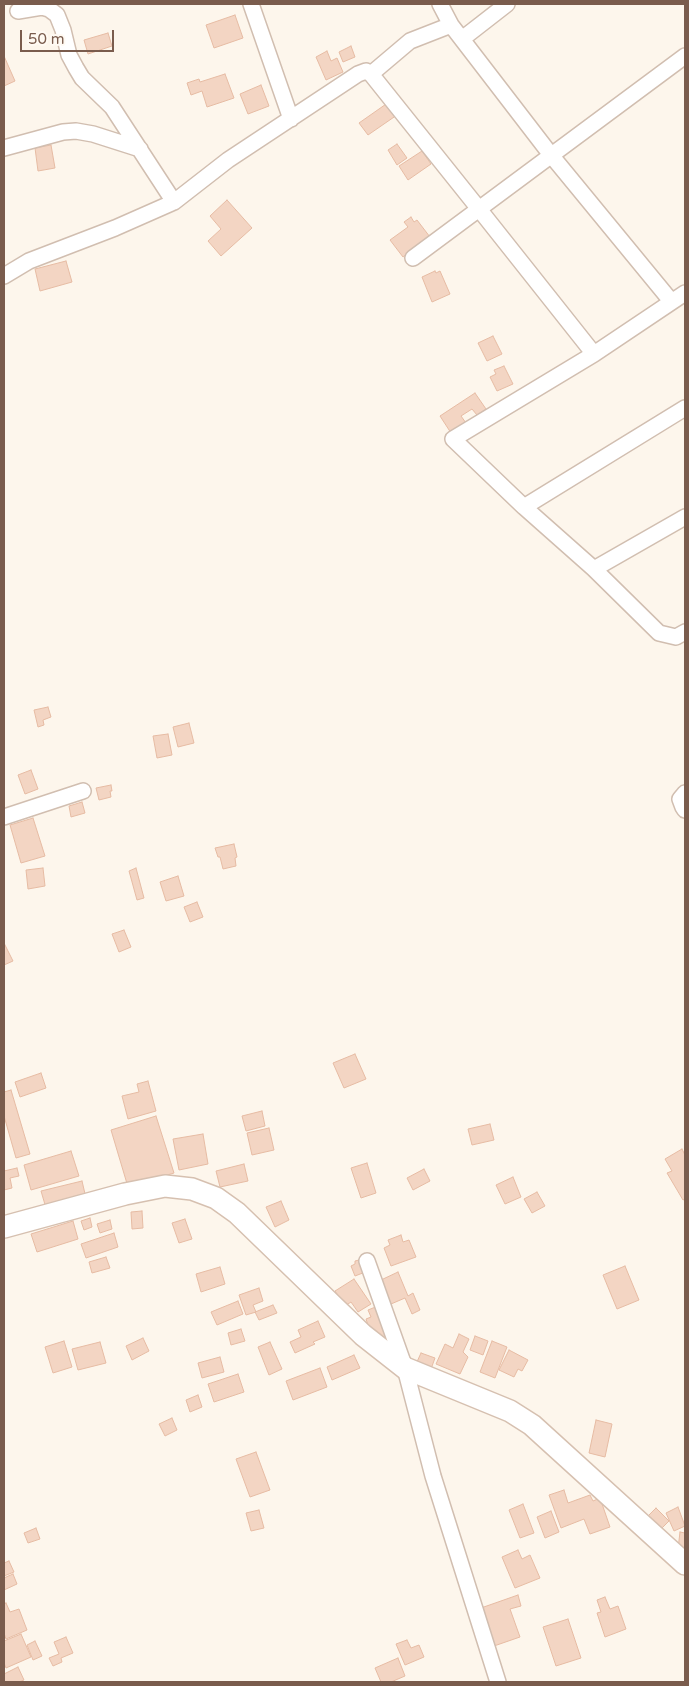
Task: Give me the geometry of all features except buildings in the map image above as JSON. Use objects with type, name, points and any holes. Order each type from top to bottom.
[{"type":"main road","points":[[4,1227],[125,1194],[165,1186],[178,1186],[216,1198],[237,1213],[362,1335],[405,1368],[510,1411],[532,1425],[685,1564]]},
{"type":"street","points":[[251,4],[291,119]]},
{"type":"street","points":[[440,4],[451,24],[550,155],[671,301]]},
{"type":"street","points":[[462,39],[507,4]]},
{"type":"street","points":[[18,11],[42,7],[56,10],[69,55],[82,78],[112,107],[174,202]]},
{"type":"street","points":[[371,74],[410,41],[451,24]]},
{"type":"street","points":[[413,258],[685,56]]},
{"type":"street","points":[[4,276],[29,261],[115,228],[174,202],[228,160],[358,74],[366,71],[371,74],[594,354]]},
{"type":"street","points":[[4,148],[63,132],[76,131],[93,134],[140,149]]},
{"type":"street","points":[[685,293],[594,354],[453,438],[524,507],[660,633],[676,637],[685,632]]},
{"type":"street","points":[[524,507],[685,408]]},
{"type":"street","points":[[594,570],[685,517]]},
{"type":"street","points":[[4,817],[83,792]]},
{"type":"street","points":[[685,793],[680,799],[685,810]]},
{"type":"street","points":[[367,1262],[405,1368],[433,1476],[498,1682]]}]
